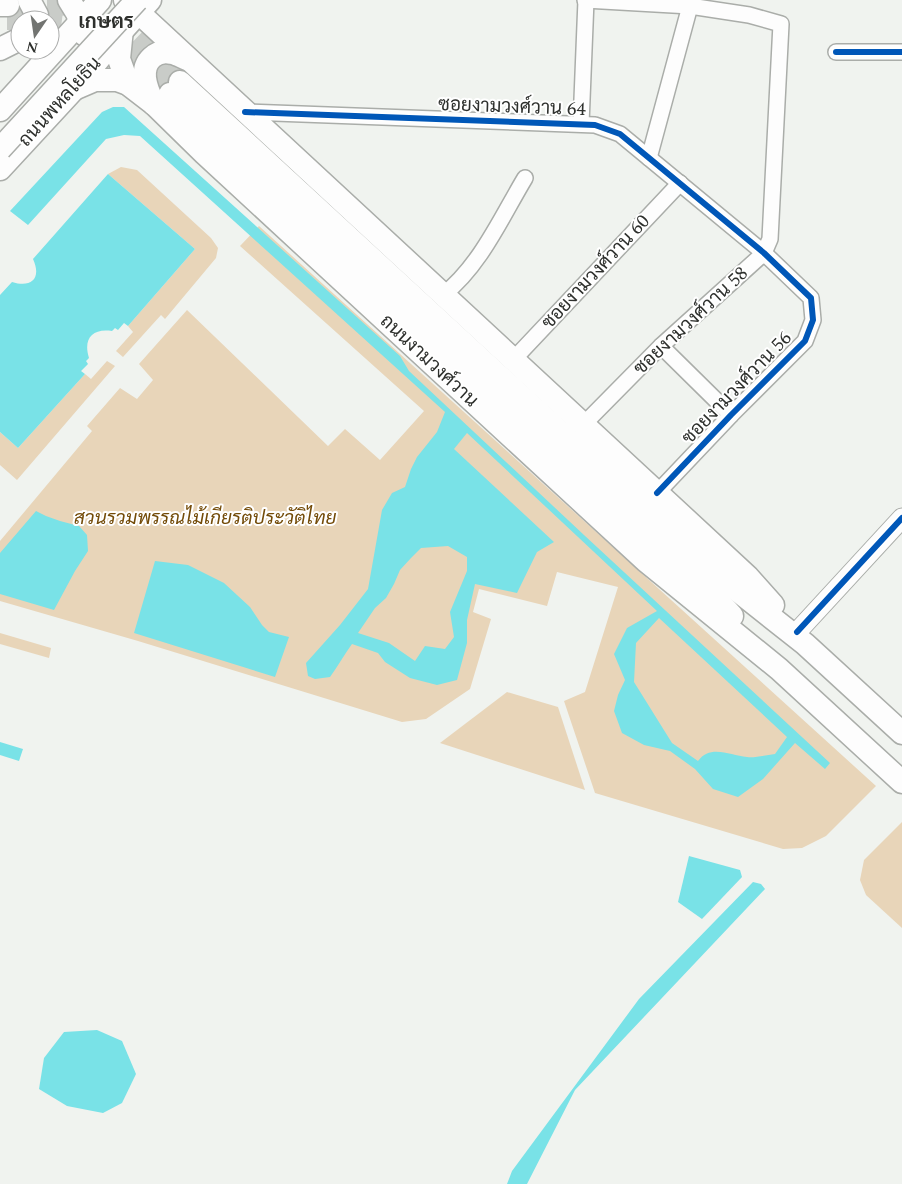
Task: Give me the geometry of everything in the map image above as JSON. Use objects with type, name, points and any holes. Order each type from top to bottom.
[{"type":"main road","points":[[69,0],[77,13],[87,43],[79,83]]},
{"type":"main road","name":"ถนนพหลโยธิน","points":[[60,45],[83,30],[100,0]]},
{"type":"main road","points":[[83,30],[130,7]]},
{"type":"main road","points":[[128,84],[119,59],[130,7]]},
{"type":"main road","name":"ถนนพหลโยธิน","points":[[2,160],[79,83],[130,7]]},
{"type":"main road","name":"ถนนพหลโยธิน","points":[[0,125],[130,7]]},
{"type":"main road","name":"ถนนพหลโยธิน","points":[[2,160],[130,7]]},
{"type":"main road","name":"ถนนงามวงศ์วาน","points":[[130,7],[192,62],[748,577],[801,638],[902,733]]},
{"type":"main road","points":[[168,93],[144,76],[149,60],[155,54],[170,52],[192,62]]},
{"type":"main road","name":"ถนนพหลโยธิน","points":[[0,110],[43,60]]},
{"type":"main road","name":"ถนนงามวงศ์วาน","points":[[79,83],[95,80],[117,80],[168,93],[672,535],[733,587],[801,638]]},
{"type":"main road","name":"ถนนงามวงศ์วาน","points":[[168,93],[712,594],[779,669],[902,782]]},
{"type":"main road","points":[[0,125],[12,130],[16,136],[15,147],[2,160]]},
{"type":"street","points":[[581,124],[586,0],[690,6],[649,158]]},
{"type":"street","name":"ซอยงามวงศ์วาน 58","points":[[583,425],[661,346],[764,253],[770,239],[781,24],[748,15],[690,6]]},
{"type":"street","points":[[836,52],[902,52]]},
{"type":"street","name":"ซอยงามวงศ์วาน 64","points":[[245,112],[595,125],[620,134],[764,253]]},
{"type":"street","points":[[443,295],[477,259],[525,178]]},
{"type":"street","name":"ซอยงามวงศ์วาน 60","points":[[513,360],[680,183]]},
{"type":"street","name":"ซอยงามวงศ์วาน 56","points":[[657,493],[805,341],[813,320],[811,298],[764,253]]},
{"type":"street","points":[[661,346],[731,415]]},
{"type":"street","points":[[801,638],[902,518]]},
{"type":"green space","points":[[121,167],[137,170],[211,238],[218,248],[216,258],[165,319],[161,315],[123,357],[116,351],[133,332],[128,326],[195,249],[108,174]]},
{"type":"green space","name":"สวนรวมพรรณไม้เกียรติประวัติไทย","points":[[259,226],[876,786],[826,836],[802,848],[783,849],[595,793],[564,701],[585,692],[618,587],[557,572],[547,606],[479,589],[473,612],[491,619],[470,689],[426,719],[402,722],[0,601],[0,541],[92,431],[87,426],[120,388],[137,399],[153,380],[139,364],[187,310],[328,446],[345,429],[380,460],[424,411],[240,246]]},
{"type":"green space","points":[[107,361],[115,366],[17,480],[0,465],[0,432],[18,448],[85,374],[91,379]]},
{"type":"green space","points":[[0,633],[51,648],[49,658],[0,644]]},
{"type":"green space","points":[[507,692],[558,707],[585,790],[440,743]]},
{"type":"green space","points":[[902,822],[902,928],[866,895],[860,880],[864,860]]},
{"type":"water","points":[[113,107],[124,107],[400,356],[409,371],[830,763],[825,769],[795,743],[763,779],[738,797],[713,789],[695,769],[670,751],[644,745],[622,733],[614,711],[618,695],[625,680],[614,654],[627,628],[657,611],[467,433],[454,449],[554,542],[537,552],[517,593],[475,584],[467,620],[467,643],[457,680],[437,685],[410,678],[385,662],[378,653],[352,644],[330,677],[315,679],[308,676],[306,663],[340,625],[368,589],[382,510],[392,493],[405,487],[417,457],[437,432],[445,412],[140,136],[124,135],[106,139],[28,225],[10,211],[102,112]],"holes":[[[448,546],[467,557],[467,571],[450,612],[454,637],[445,649],[425,646],[415,661],[389,643],[358,633],[375,608],[386,598],[400,570],[421,548]],[[659,618],[787,737],[775,754],[750,757],[714,752],[708,753],[698,761],[672,743],[634,682],[636,643]]]},
{"type":"water","points":[[108,174],[195,249],[128,326],[124,323],[118,330],[115,328],[112,331],[99,331],[91,336],[87,345],[89,358],[86,361],[88,364],[81,371],[85,374],[18,448],[0,432],[0,295],[12,282],[25,284],[33,280],[36,272],[33,259]]},
{"type":"water","points":[[36,511],[60,521],[79,526],[87,535],[88,551],[54,610],[0,594],[0,553]]},
{"type":"water","points":[[155,561],[188,565],[224,583],[250,607],[269,632],[289,637],[275,677],[134,633]]},
{"type":"water","points":[[0,742],[23,749],[19,761],[0,755]]},
{"type":"water","points":[[689,856],[740,870],[742,877],[702,919],[678,902]]},
{"type":"water","points":[[753,882],[761,884],[765,889],[575,1090],[527,1184],[507,1184],[512,1171],[639,999]]},
{"type":"water","points":[[97,1030],[122,1041],[136,1074],[122,1103],[103,1113],[67,1106],[39,1089],[44,1058],[64,1032]]},
{"type":"tunnel","points":[[14,5],[56,4],[79,6],[112,17],[180,82]]},
{"type":"tunnel","points":[[7,19],[53,19],[76,22],[103,31],[170,94]]},
{"type":"railway","points":[[0,140],[129,0]]},
{"type":"railway","points":[[0,152],[43,108],[141,0]]},
{"type":"cycle path","points":[[836,52],[902,52]]},
{"type":"cycle path","points":[[245,112],[595,125],[620,134],[764,253],[811,298],[813,320],[805,341],[657,493]]},
{"type":"cycle path","points":[[797,632],[902,518]]},
{"type":"district","name":"เกษตร","points":[[106,22]]}]
